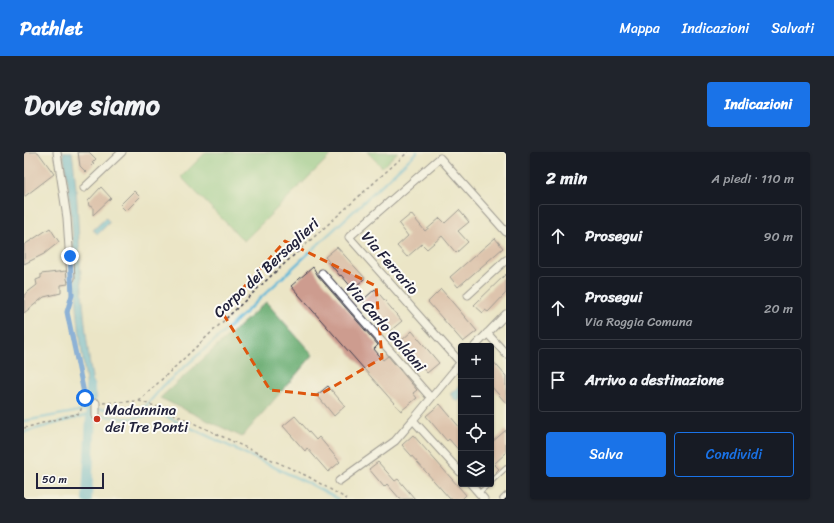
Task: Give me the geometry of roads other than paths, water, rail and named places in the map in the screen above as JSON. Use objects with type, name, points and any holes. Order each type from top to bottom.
[{"type":"street","points":[[57,152],[67,218],[71,278]]},
{"type":"street","points":[[84,188],[122,152]]},
{"type":"street","name":"Via Ferrario","points":[[458,359],[349,237],[440,158],[506,232]]},
{"type":"street","points":[[468,295],[506,260]]},
{"type":"street","name":"Via Carlo Goldoni","points":[[322,273],[431,398]]},
{"type":"street","points":[[478,343],[506,314]]},
{"type":"street","points":[[487,333],[506,354]]},
{"type":"street","points":[[339,481],[395,441],[458,366]]},
{"type":"street","points":[[92,403],[96,416]]},
{"type":"street","points":[[413,420],[458,470]]},
{"type":"street","points":[[474,487],[482,496]]},
{"type":"lane","points":[[494,479],[506,468]]},
{"type":"lane","points":[[482,496],[488,487]]},
{"type":"lane","points":[[502,499],[506,495]]},
{"type":"water","points":[[63,152],[72,152],[74,167],[85,323],[96,400],[89,399],[88,396],[79,331],[70,205]]},
{"type":"water","points":[[106,218],[110,222],[98,234],[93,230]]},
{"type":"water","points":[[458,387],[458,401],[457,402],[450,394]]},
{"type":"waterway","points":[[24,421],[91,409],[131,410],[146,406],[163,386],[223,333],[417,152]]},
{"type":"waterway","points":[[87,499],[91,414],[90,387]]},
{"type":"waterway","points":[[24,432],[91,414],[128,419],[156,413],[161,414],[310,484],[338,499]]},
{"type":"place","name":"Madonnina dei Tre Ponti","points":[[97,419]]}]
